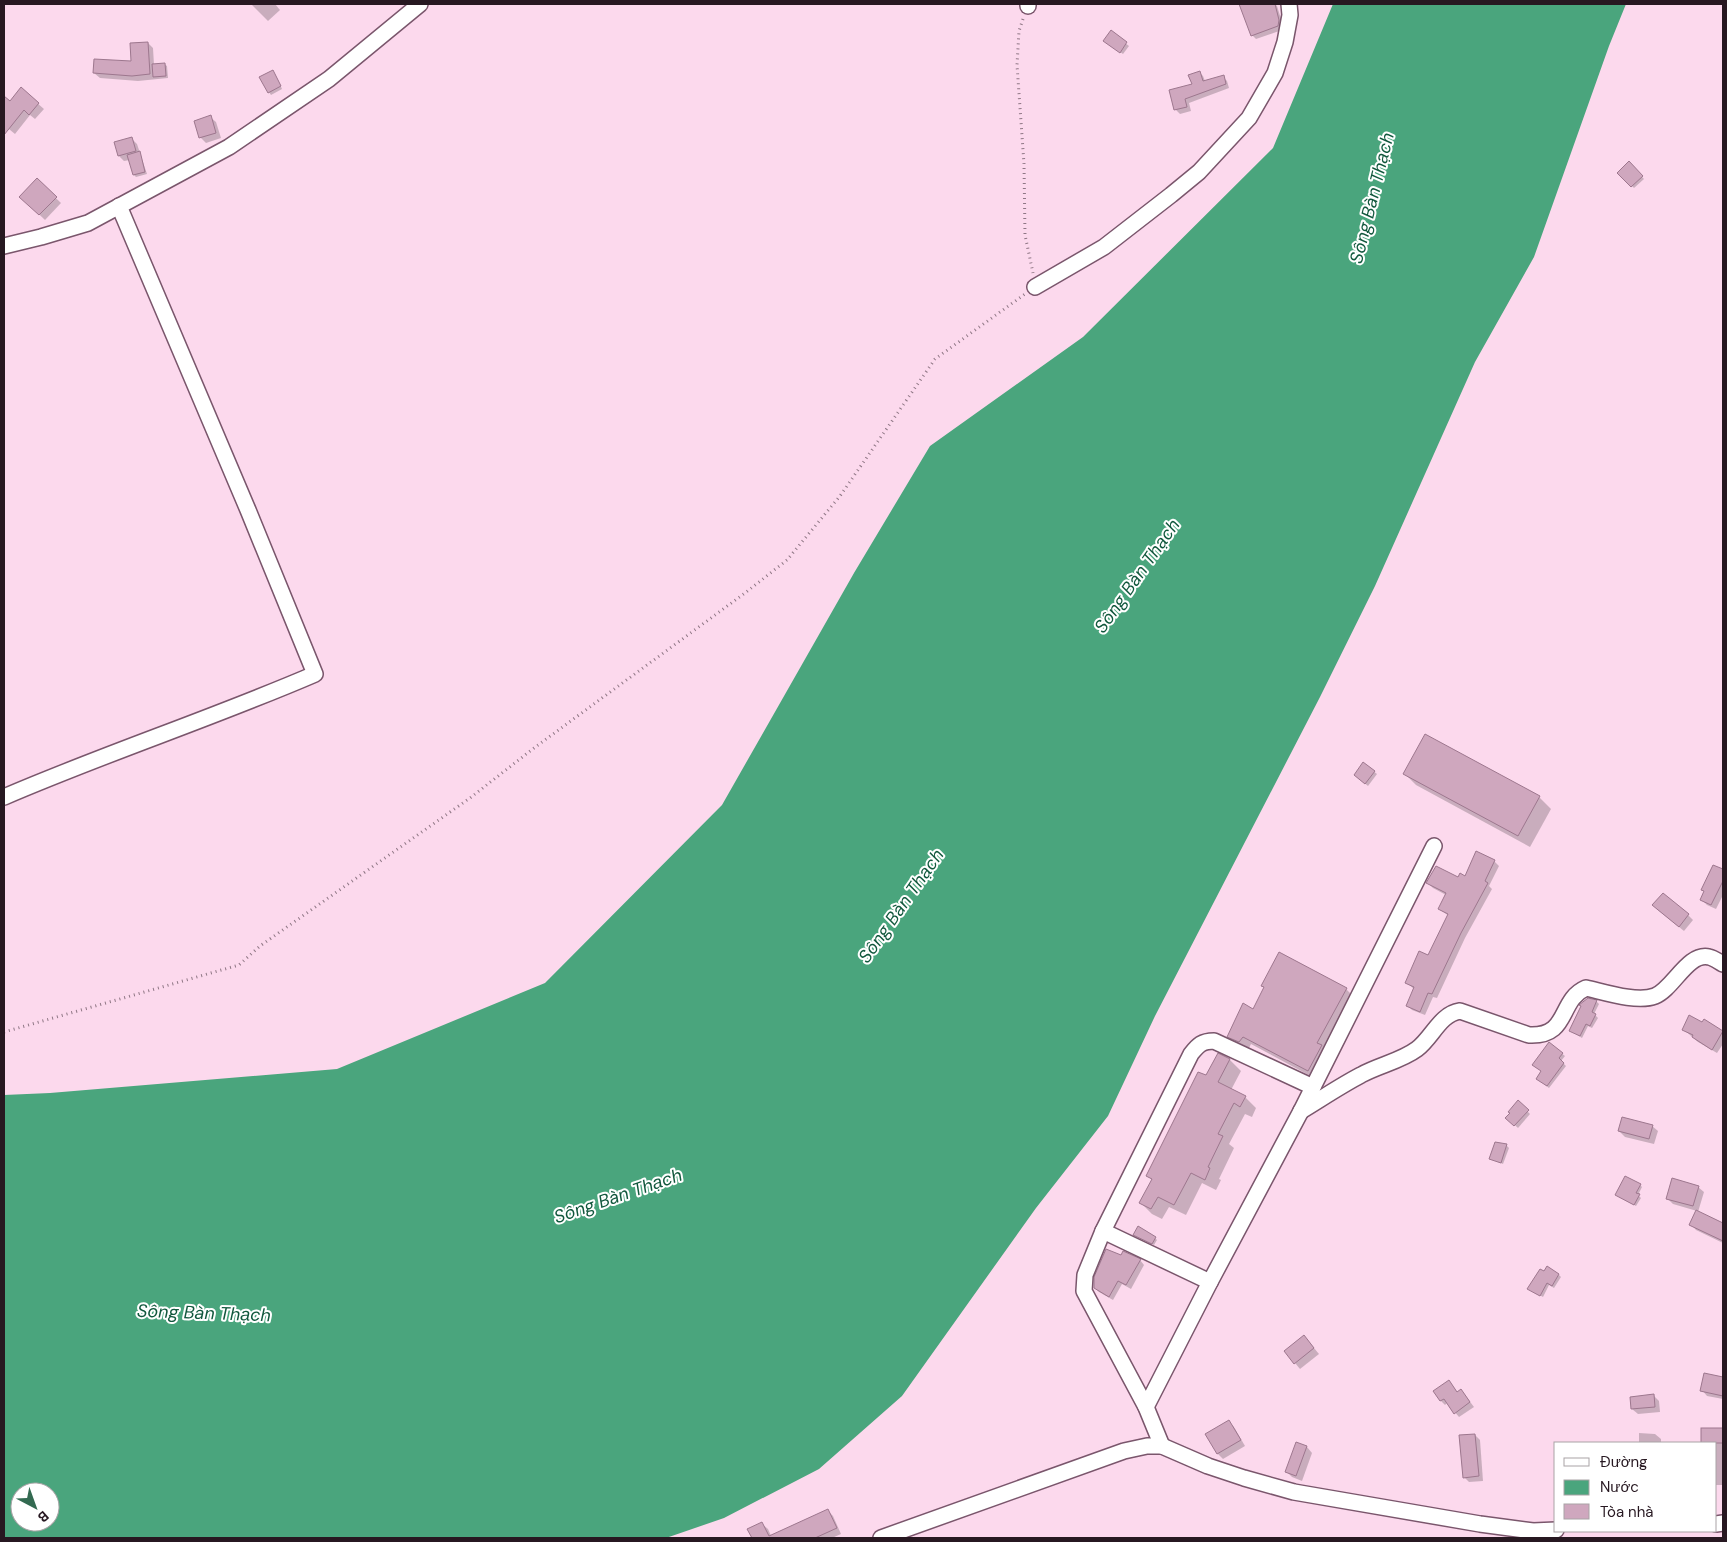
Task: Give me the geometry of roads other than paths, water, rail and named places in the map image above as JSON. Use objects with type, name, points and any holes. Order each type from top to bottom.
[{"type":"street","points":[[1035,287],[1104,247],[1171,196],[1199,172],[1249,118],[1275,73],[1290,15],[1289,4]]},
{"type":"street","points":[[4,246],[88,223],[229,147],[329,79],[414,6]]},
{"type":"street","points":[[4,797],[259,698],[315,674],[248,510],[119,206]]},
{"type":"street","points":[[1146,1407],[1301,1111],[1434,846]]},
{"type":"street","points":[[1301,1111],[1362,1074],[1410,1054],[1419,1048],[1452,1012],[1460,1011],[1529,1035],[1540,1035],[1549,1033],[1555,1028],[1576,994],[1586,988],[1636,998],[1646,998],[1661,992],[1693,960],[1705,956],[1711,957],[1723,964]]},
{"type":"street","points":[[1162,1446],[1146,1407],[1084,1291],[1085,1275],[1103,1231],[1196,1046],[1204,1041],[1214,1041],[1312,1087]]},
{"type":"street","points":[[1103,1231],[1210,1282]]},
{"type":"street","points":[[881,1538],[1124,1450],[1147,1446],[1162,1446],[1226,1472],[1294,1492],[1479,1531],[1554,1530]]},
{"type":"water","name":"Sông Bàn Thạch","points":[[1333,4],[1626,4],[1609,46],[1534,257],[1475,362],[1375,586],[1320,697],[1155,1016],[1108,1116],[1036,1208],[902,1396],[819,1469],[724,1518],[666,1538],[4,1538],[4,1095],[50,1093],[337,1069],[545,983],[722,805],[854,573],[930,446],[1083,337],[1273,148]]}]
